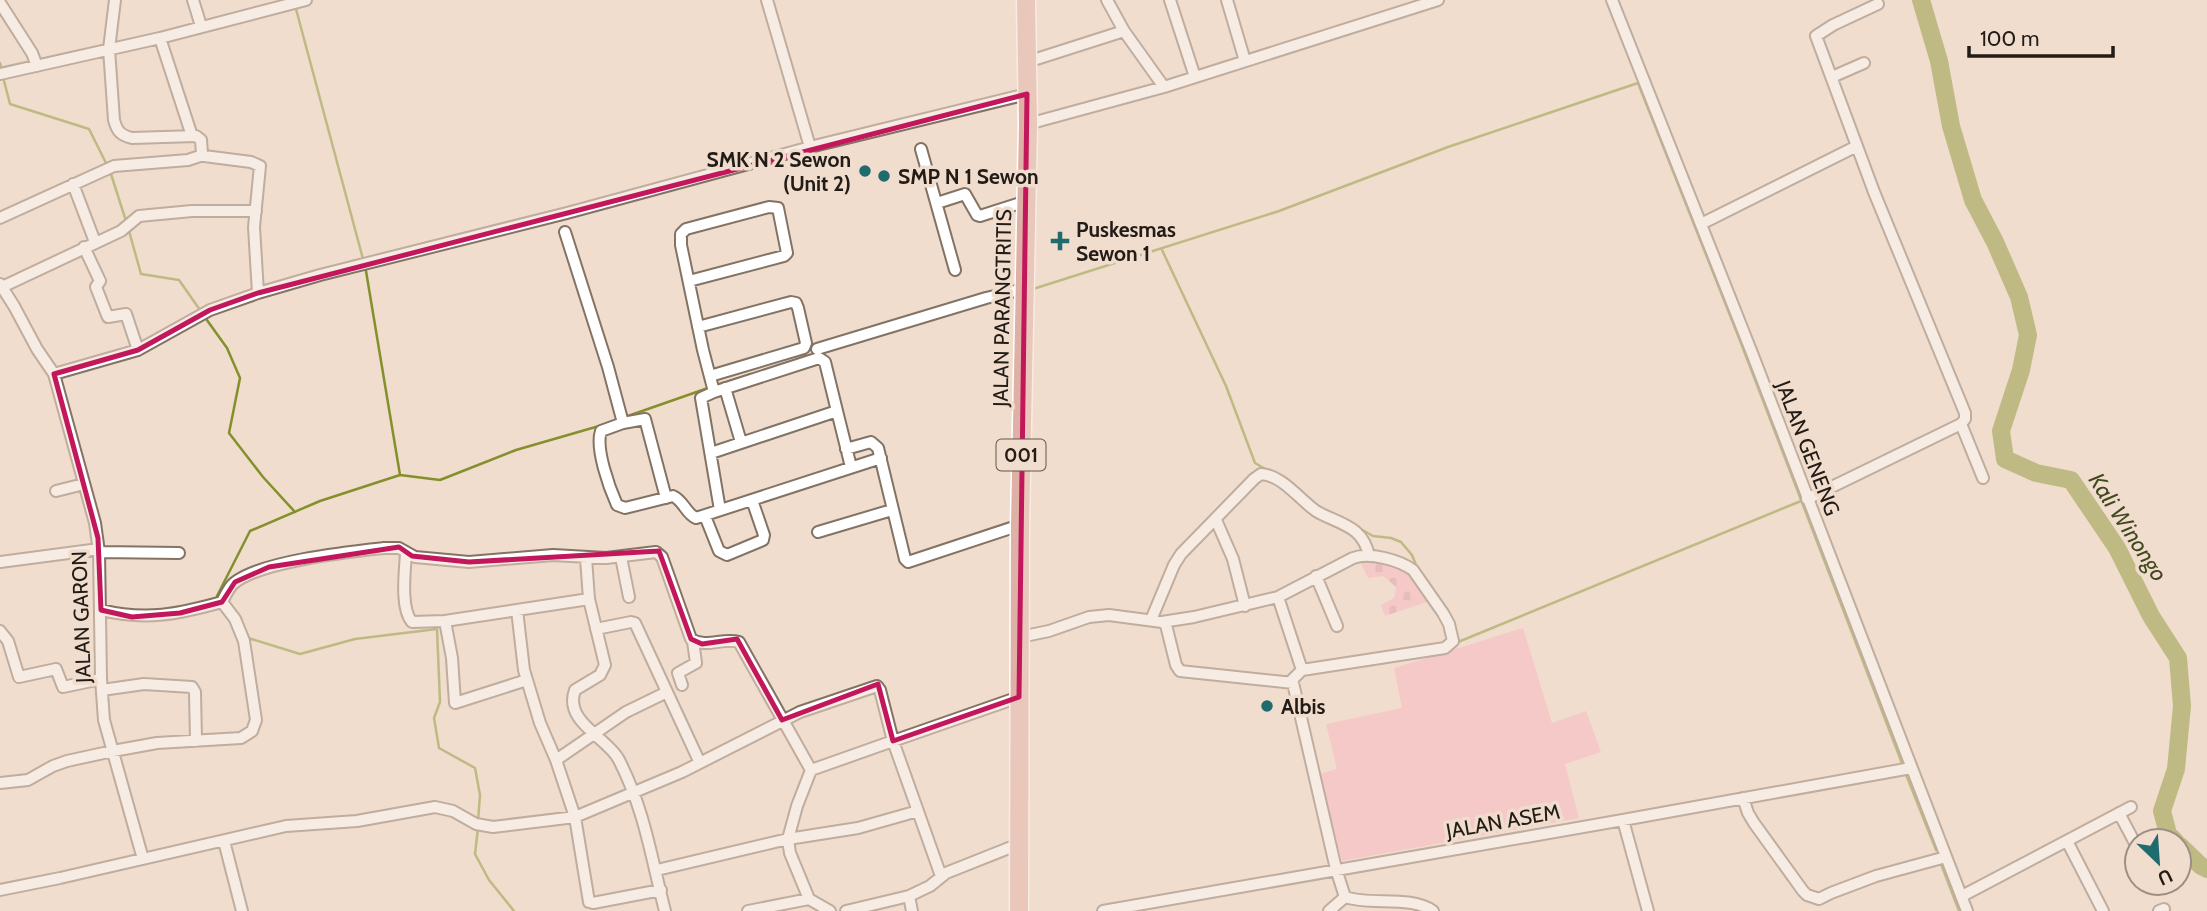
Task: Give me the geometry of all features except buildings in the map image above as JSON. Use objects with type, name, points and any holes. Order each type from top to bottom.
[{"type":"main road","name":"JALAN PARANGTRITIS","points":[[1019,911],[1020,525],[1028,124],[1026,0]]},
{"type":"street","points":[[115,0],[110,49],[114,120],[118,131],[132,138],[192,136],[201,140],[203,155]]},
{"type":"street","points":[[193,0],[201,26]]},
{"type":"street","points":[[0,74],[160,38],[306,0]]},
{"type":"street","points":[[767,0],[810,148]]},
{"type":"street","points":[[1107,0],[1124,31],[1164,87]]},
{"type":"street","points":[[1170,0],[1195,77]]},
{"type":"street","points":[[1227,0],[1245,61]]},
{"type":"street","points":[[1028,124],[1164,87],[1438,0]]},
{"type":"street","name":"JALAN GENENG","points":[[1612,0],[1967,911]]},
{"type":"street","points":[[0,3],[32,53],[37,66]]},
{"type":"street","points":[[1807,499],[1961,424],[1965,419],[1965,413],[1905,271],[1816,36],[1833,25],[1878,5]]},
{"type":"street","points":[[1027,62],[1124,31]]},
{"type":"street","points":[[160,38],[192,136]]},
{"type":"street","points":[[1832,77],[1864,63]]},
{"type":"street","points":[[54,374],[138,350],[210,310],[320,275],[1027,94]]},
{"type":"street","points":[[1701,224],[1857,146]]},
{"type":"street","points":[[921,149],[955,270]]},
{"type":"street","points":[[0,218],[110,167],[188,160],[203,155],[251,162],[260,166],[254,247],[258,293]]},
{"type":"street","points":[[73,184],[100,281],[96,287],[108,317],[126,314],[138,350]]},
{"type":"street","points":[[937,204],[965,194],[980,216],[1027,201]]},
{"type":"street","points":[[689,281],[785,256],[784,233],[778,208],[769,207],[681,232],[680,240],[698,327],[715,385],[741,442]]},
{"type":"street","points":[[1,286],[127,227],[139,216],[192,211],[256,211]]},
{"type":"street","points":[[565,232],[622,418]]},
{"type":"street","name":"JALAN GARON","points":[[1,286],[54,374],[84,484],[99,550],[104,720],[143,859]]},
{"type":"street","points":[[817,349],[1024,289]]},
{"type":"street","points":[[698,327],[790,302],[796,303],[798,308],[806,343],[804,348],[715,385],[700,400],[720,510]]},
{"type":"street","points":[[715,385],[820,358],[825,362],[851,467]]},
{"type":"street","points":[[710,453],[837,411]]},
{"type":"street","points":[[666,498],[646,420],[622,418],[599,433],[602,459],[617,505],[625,508],[666,498],[673,496],[679,499],[693,518],[881,458]]},
{"type":"street","points":[[1961,424],[1983,478]]},
{"type":"street","points":[[846,449],[872,442],[878,448],[905,559],[910,562],[1020,525]]},
{"type":"street","points":[[1157,621],[1174,565],[1181,554],[1254,478],[1261,474],[1285,485],[1317,511],[1357,532],[1364,541],[1369,556]]},
{"type":"street","points":[[56,491],[84,484]]},
{"type":"street","points":[[705,516],[719,551],[727,555],[763,540],[764,535],[752,500]]},
{"type":"street","points":[[818,532],[892,510]]},
{"type":"street","points":[[1216,520],[1233,559],[1245,606]]},
{"type":"street","points":[[101,610],[121,615],[151,617],[180,612],[220,602],[235,582],[269,567],[384,548],[399,548],[415,557],[469,562],[553,555],[621,557],[653,552],[660,555],[693,641],[696,663],[678,673],[682,685]]},
{"type":"street","points":[[0,562],[99,550],[179,553]]},
{"type":"street","points":[[405,553],[405,601],[409,617],[415,622],[445,621],[589,599]]},
{"type":"street","points":[[1020,637],[1098,615],[1120,615],[1157,621],[1245,606],[1278,597],[1353,558],[1369,556],[1406,565],[1413,570],[1449,624],[1453,641],[1445,648],[1302,670],[1290,682]]},
{"type":"street","points":[[621,557],[629,597]]},
{"type":"street","points":[[586,558],[589,599],[604,669],[600,675],[577,688],[573,696],[580,719],[592,734],[614,751],[643,814],[665,911]]},
{"type":"street","points":[[1316,576],[1337,626]]},
{"type":"street","points":[[1278,597],[1302,670]]},
{"type":"street","points":[[0,783],[28,780],[67,761],[113,751],[158,743],[234,740],[248,735],[255,727],[256,715],[242,636],[235,619],[220,602]]},
{"type":"street","points":[[517,610],[527,680],[575,817],[587,897],[592,907],[661,890]]},
{"type":"street","points":[[445,621],[452,658],[455,703],[527,680]]},
{"type":"street","points":[[1157,621],[1168,629],[1176,665],[1180,671],[1290,682],[1294,686],[1336,869],[1345,897]]},
{"type":"street","points":[[596,629],[635,623],[665,693],[700,763]]},
{"type":"street","points":[[0,631],[8,641],[19,677],[56,670],[63,687],[144,684],[192,687],[195,692],[196,740]]},
{"type":"street","points":[[693,641],[702,644],[731,640],[739,642],[811,770]]},
{"type":"street","points":[[0,890],[286,826],[357,821],[435,807],[453,811],[476,824],[493,827],[575,817],[700,763],[782,720],[877,686],[893,741],[941,876]]},
{"type":"street","points":[[555,760],[626,712],[665,693]]},
{"type":"street","points":[[830,911],[809,899],[790,853],[788,839],[811,770],[1019,697]]},
{"type":"street","name":"JALAN ASEM","points":[[1102,911],[1623,821],[1910,768]]},
{"type":"street","points":[[1743,798],[1750,817],[1799,886],[1807,895],[1819,900],[1825,911]]},
{"type":"street","points":[[1962,896],[2131,807]]},
{"type":"street","points":[[657,870],[788,839],[858,828],[918,811]]},
{"type":"street","points":[[2119,813],[2126,827]]},
{"type":"street","points":[[1623,821],[1648,911]]},
{"type":"street","points":[[224,841],[242,911]]},
{"type":"street","points":[[2067,841],[2103,911]]},
{"type":"street","points":[[846,911],[909,896],[930,886],[941,876],[1019,844]]},
{"type":"street","points":[[1819,900],[1876,876],[1946,857]]},
{"type":"street","points":[[909,896],[912,911]]},
{"type":"street","points":[[1329,911],[1345,897],[1404,903],[1433,911]]},
{"type":"street","points":[[752,910],[809,899]]},
{"type":"highlighted area","points":[[1027,94],[1019,697],[893,741],[878,684],[782,720],[737,639],[702,644],[691,639],[659,551],[469,562],[412,556],[399,547],[269,567],[235,582],[222,602],[180,613],[132,617],[101,610],[98,538],[54,374],[138,350],[210,310],[258,293]]},
{"type":"green space","points":[[1365,560],[1395,565],[1406,573],[1430,601],[1385,616],[1381,605],[1394,598],[1396,587],[1383,576],[1368,578],[1361,564]]},
{"type":"green space","points":[[1523,628],[1552,723],[1586,711],[1601,752],[1565,764],[1579,818],[1342,861],[1319,774],[1337,769],[1326,724],[1402,708],[1394,668]]},
{"type":"waterway","name":"Kali Winongo","points":[[1921,0],[1939,61],[1951,126],[1973,200],[2019,297],[2028,335],[2021,370],[2001,431],[2005,459],[2036,473],[2071,480],[2117,548],[2151,616],[2178,658],[2182,706],[2176,769],[2162,811],[2166,827]]},
{"type":"waterway","points":[[296,9],[363,259]]},
{"type":"waterway","points":[[0,63],[2,70]]},
{"type":"waterway","points":[[3,77],[10,104],[89,129],[107,165]]},
{"type":"waterway","points":[[1033,289],[1279,211],[1448,147],[1638,83],[1903,766]]},
{"type":"waterway","points":[[110,171],[126,221]]},
{"type":"waterway","points":[[129,231],[141,274],[179,280],[200,310]]},
{"type":"waterway","points":[[1162,250],[1226,386],[1255,463],[1269,471]]},
{"type":"waterway","points":[[365,265],[400,475]]},
{"type":"waterway","points":[[204,316],[227,348],[240,378],[229,433],[263,477],[295,512]]},
{"type":"waterway","points":[[714,386],[751,374]]},
{"type":"waterway","points":[[625,417],[708,388]]},
{"type":"waterway","points":[[218,599],[217,596],[250,531],[320,501],[400,475],[440,480],[516,450],[606,424]]},
{"type":"waterway","points":[[1458,642],[1801,501]]},
{"type":"waterway","points":[[1357,527],[1373,536],[1401,542],[1412,555],[1418,570]]},
{"type":"waterway","points":[[245,637],[300,654],[355,639],[437,629],[440,702],[434,718],[439,748],[475,768],[480,795],[478,821]]},
{"type":"waterway","points":[[1905,772],[1936,850]]},
{"type":"waterway","points":[[478,828],[475,854],[489,880],[514,911]]},
{"type":"waterway","name":"Kali Winongo","points":[[2193,858],[2207,869]]},
{"type":"waterway","points":[[1941,864],[1959,911]]},
{"type":"place","name":"SMK N 2 Sewon (Unit 2)","points":[[865,171]]},
{"type":"place","name":"SMP N 1 Sewon","points":[[884,176]]},
{"type":"place","name":"Puskesmas Sewon 1","points":[[1060,241]]},
{"type":"place","name":"Albis","points":[[1267,706]]}]
